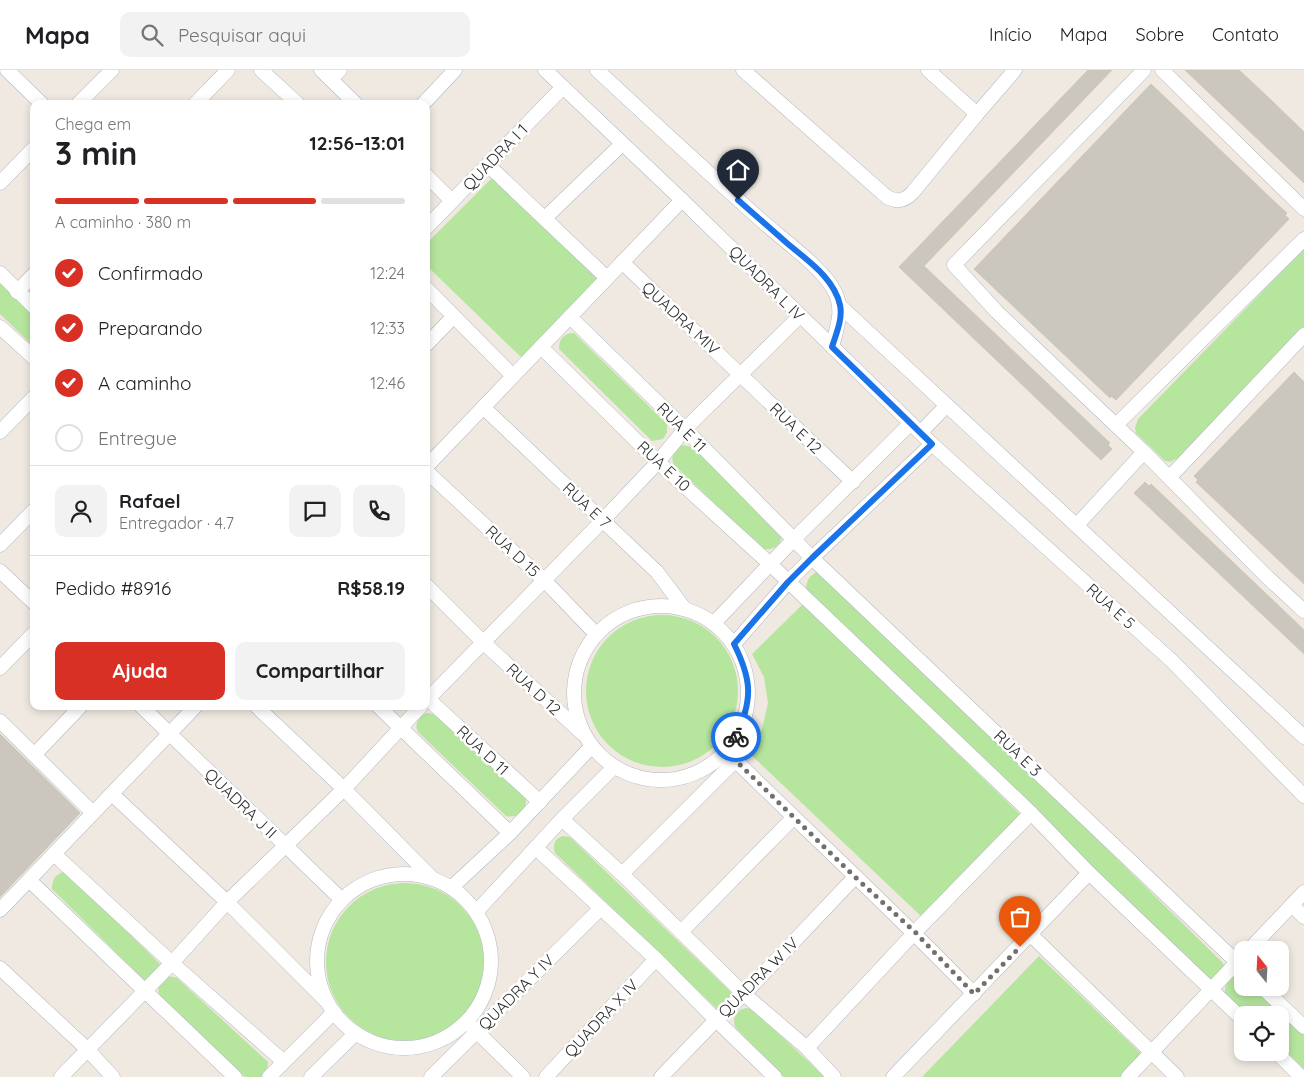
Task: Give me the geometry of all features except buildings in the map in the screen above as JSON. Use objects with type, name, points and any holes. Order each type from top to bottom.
[{"type":"street","points":[[7,70],[38,100]]},
{"type":"street","points":[[82,100],[112,70]]},
{"type":"street","points":[[200,100],[228,70]]},
{"type":"street","points":[[261,70],[294,100]]},
{"type":"street","points":[[427,100],[456,70]]},
{"type":"street","name":"QUADRA L IV","points":[[545,70],[682,200],[916,428]]},
{"type":"street","points":[[597,70],[830,282],[840,306],[840,317],[832,347]]},
{"type":"street","points":[[743,70],[887,197],[898,201],[909,196],[1015,70]]},
{"type":"street","points":[[928,70],[977,114]]},
{"type":"street","points":[[1144,70],[954,265],[997,312],[1170,477],[1264,574],[1304,611]]},
{"type":"street","points":[[1162,70],[1304,209]]},
{"type":"street","points":[[330,73],[353,100]]},
{"type":"street","name":"QUADRA I 1","points":[[430,224],[563,87]]},
{"type":"street","points":[[545,218],[622,144]]},
{"type":"street","points":[[0,183],[30,152]]},
{"type":"street","points":[[488,165],[608,278]]},
{"type":"street","points":[[430,179],[452,201]]},
{"type":"street","points":[[430,462],[682,200]]},
{"type":"street","points":[[1116,425],[1304,239]]},
{"type":"street","name":"QUADRA MIV","points":[[622,262],[740,373]]},
{"type":"street","points":[[0,274],[30,303]]},
{"type":"street","points":[[18,292],[30,278]]},
{"type":"street","points":[[430,292],[513,376]]},
{"type":"street","points":[[840,306],[1304,736]]},
{"type":"street","points":[[430,341],[454,316]]},
{"type":"street","points":[[430,697],[545,581],[658,462],[685,429],[800,316]]},
{"type":"street","name":"RUA E 11","points":[[570,317],[794,539]]},
{"type":"street","points":[[0,327],[30,354]]},
{"type":"street","points":[[1170,477],[1304,335]]},
{"type":"street","name":"RUA E 10","points":[[541,347],[658,462],[770,564],[1031,813],[1089,873],[1234,1011]]},
{"type":"street","name":"RUA E 12","points":[[740,373],[853,482]]},
{"type":"street","points":[[0,432],[30,401]]},
{"type":"street","points":[[714,623],[794,539],[853,482],[947,404]]},
{"type":"street","name":"RUA E 7","points":[[484,407],[657,572],[684,608]]},
{"type":"street","name":"RUA E 5","points":[[916,428],[1172,661],[1304,796]]},
{"type":"street","points":[[734,644],[788,582],[932,444]]},
{"type":"street","points":[[1077,526],[1144,452]]},
{"type":"street","name":"RUA D 15","points":[[430,475],[545,581],[596,634]]},
{"type":"street","points":[[0,544],[30,514]]},
{"type":"street","name":"RUA E 3","points":[[794,539],[1234,955]]},
{"type":"street","points":[[0,571],[30,599]]},
{"type":"street","name":"RUA D 12","points":[[430,589],[588,741]]},
{"type":"street","points":[[622,874],[731,756],[735,738],[745,715],[748,691],[744,666],[734,644],[714,623],[684,608],[652,606],[621,615],[596,634],[581,657],[574,683],[575,710],[588,741],[602,757],[631,775],[650,779],[668,779],[687,776],[731,756]]},
{"type":"street","points":[[0,668],[30,637]]},
{"type":"street","name":"RUA D 11","points":[[430,705],[540,802]]},
{"type":"street","points":[[34,755],[77,710]]},
{"type":"street","name":"QUADRA J II","points":[[145,710],[342,900]]},
{"type":"street","points":[[0,910],[192,710]]},
{"type":"street","points":[[112,794],[227,902],[331,1007],[346,1026],[356,1033],[374,1042],[394,1047],[414,1047],[433,1043],[471,1027],[488,988],[492,968],[491,948],[486,929],[477,911],[466,898],[431,877],[344,789],[260,710]]},
{"type":"street","points":[[382,710],[510,833]]},
{"type":"street","points":[[61,1077],[172,963],[227,902],[344,789],[417,710]]},
{"type":"street","points":[[0,721],[93,813]]},
{"type":"street","points":[[452,888],[540,802],[588,741]]},
{"type":"street","points":[[731,756],[855,877],[915,932],[974,994]]},
{"type":"street","points":[[477,911],[614,766]]},
{"type":"street","points":[[807,1048],[915,932],[1031,813]]},
{"type":"street","points":[[681,932],[794,818]]},
{"type":"street","points":[[562,819],[622,874],[744,994],[807,1048],[834,1077]]},
{"type":"street","points":[[536,848],[656,959],[775,1077]]},
{"type":"street","points":[[54,854],[172,963],[283,1061]]},
{"type":"street","points":[[331,1007],[318,976],[318,949],[326,922],[342,900],[361,885],[383,876],[407,873],[431,877]]},
{"type":"street","points":[[893,1077],[1089,873]]},
{"type":"street","name":"QUADRA W IV","points":[[661,1077],[744,994],[855,877]]},
{"type":"street","points":[[29,880],[235,1077]]},
{"type":"street","points":[[1258,941],[1304,892]]},
{"type":"street","points":[[1292,905],[1304,917]]},
{"type":"street","name":"QUADRA Y IV","points":[[431,1077],[471,1027],[601,908]]},
{"type":"street","points":[[1031,935],[1177,1077]]},
{"type":"street","name":"QUADRA X IV","points":[[546,1077],[656,959]]},
{"type":"street","points":[[0,968],[87,1049],[113,1077]]},
{"type":"street","points":[[1128,1077],[1234,969]]},
{"type":"street","points":[[1272,996],[1304,1027]]},
{"type":"street","points":[[269,1077],[331,1007]]},
{"type":"street","points":[[471,1027],[523,1077]]},
{"type":"street","points":[[311,1077],[356,1033]]},
{"type":"street","points":[[1285,1061],[1301,1077]]},
{"type":"green space","points":[[495,175],[601,278],[522,358],[430,269],[430,240]]},
{"type":"green space","points":[[1304,249],[1304,328],[1178,458],[1170,462],[1165,461],[1136,433],[1135,428],[1138,419]]},
{"type":"green space","points":[[0,283],[30,312],[30,343],[0,314]]},
{"type":"green space","points":[[574,333],[667,424],[667,432],[663,439],[652,441],[559,349],[563,337]]},
{"type":"green space","points":[[683,445],[692,447],[782,531],[780,542],[775,547],[763,549],[674,465],[672,458],[674,453],[677,448]]},
{"type":"green space","points":[[819,571],[824,571],[1223,963],[1224,967],[1210,983],[806,590],[809,578]]},
{"type":"green space","points":[[803,604],[1022,816],[924,919],[747,751],[762,729],[768,703],[764,677],[752,654]]},
{"type":"green space","points":[[662,615],[677,616],[691,621],[716,637],[732,662],[737,676],[737,706],[732,720],[716,745],[691,761],[677,766],[662,767],[647,766],[633,761],[608,745],[592,720],[587,706],[586,691],[587,676],[592,662],[608,637],[633,621],[647,616]]},
{"type":"green space","points":[[427,713],[435,714],[526,798],[525,806],[521,813],[510,817],[506,816],[418,732],[416,726],[418,721],[421,716]]},
{"type":"green space","points":[[563,836],[570,837],[733,994],[733,998],[718,1010],[555,853],[555,842]]},
{"type":"green space","points":[[63,872],[67,872],[160,964],[161,968],[145,981],[52,889],[54,878]]},
{"type":"green space","points":[[405,883],[435,889],[461,906],[478,932],[484,962],[478,992],[461,1018],[435,1035],[405,1041],[375,1035],[349,1018],[332,992],[326,962],[332,932],[349,906],[375,889]]},
{"type":"green space","points":[[1039,956],[1146,1058],[1127,1077],[922,1077]]},
{"type":"green space","points":[[169,976],[177,978],[268,1062],[267,1071],[263,1077],[245,1077],[160,996],[158,990],[160,984],[163,979]]},
{"type":"green space","points":[[1234,976],[1234,996],[1264,996],[1275,1006],[1237,1006],[1225,994],[1225,987]]},
{"type":"green space","points":[[752,1009],[825,1077],[784,1077],[735,1027],[734,1020],[736,1014],[740,1010]]},
{"type":"green space","points":[[1289,1020],[1304,1034],[1304,1072],[1289,1057]]},
{"type":"way so far","points":[[736,737],[727,752],[855,877],[915,932],[974,994],[1020,947]]},
{"type":"route","points":[[736,737],[745,715],[748,691],[744,666],[734,644],[788,582],[932,444],[832,347],[840,317],[840,306],[830,282],[738,200]]}]
